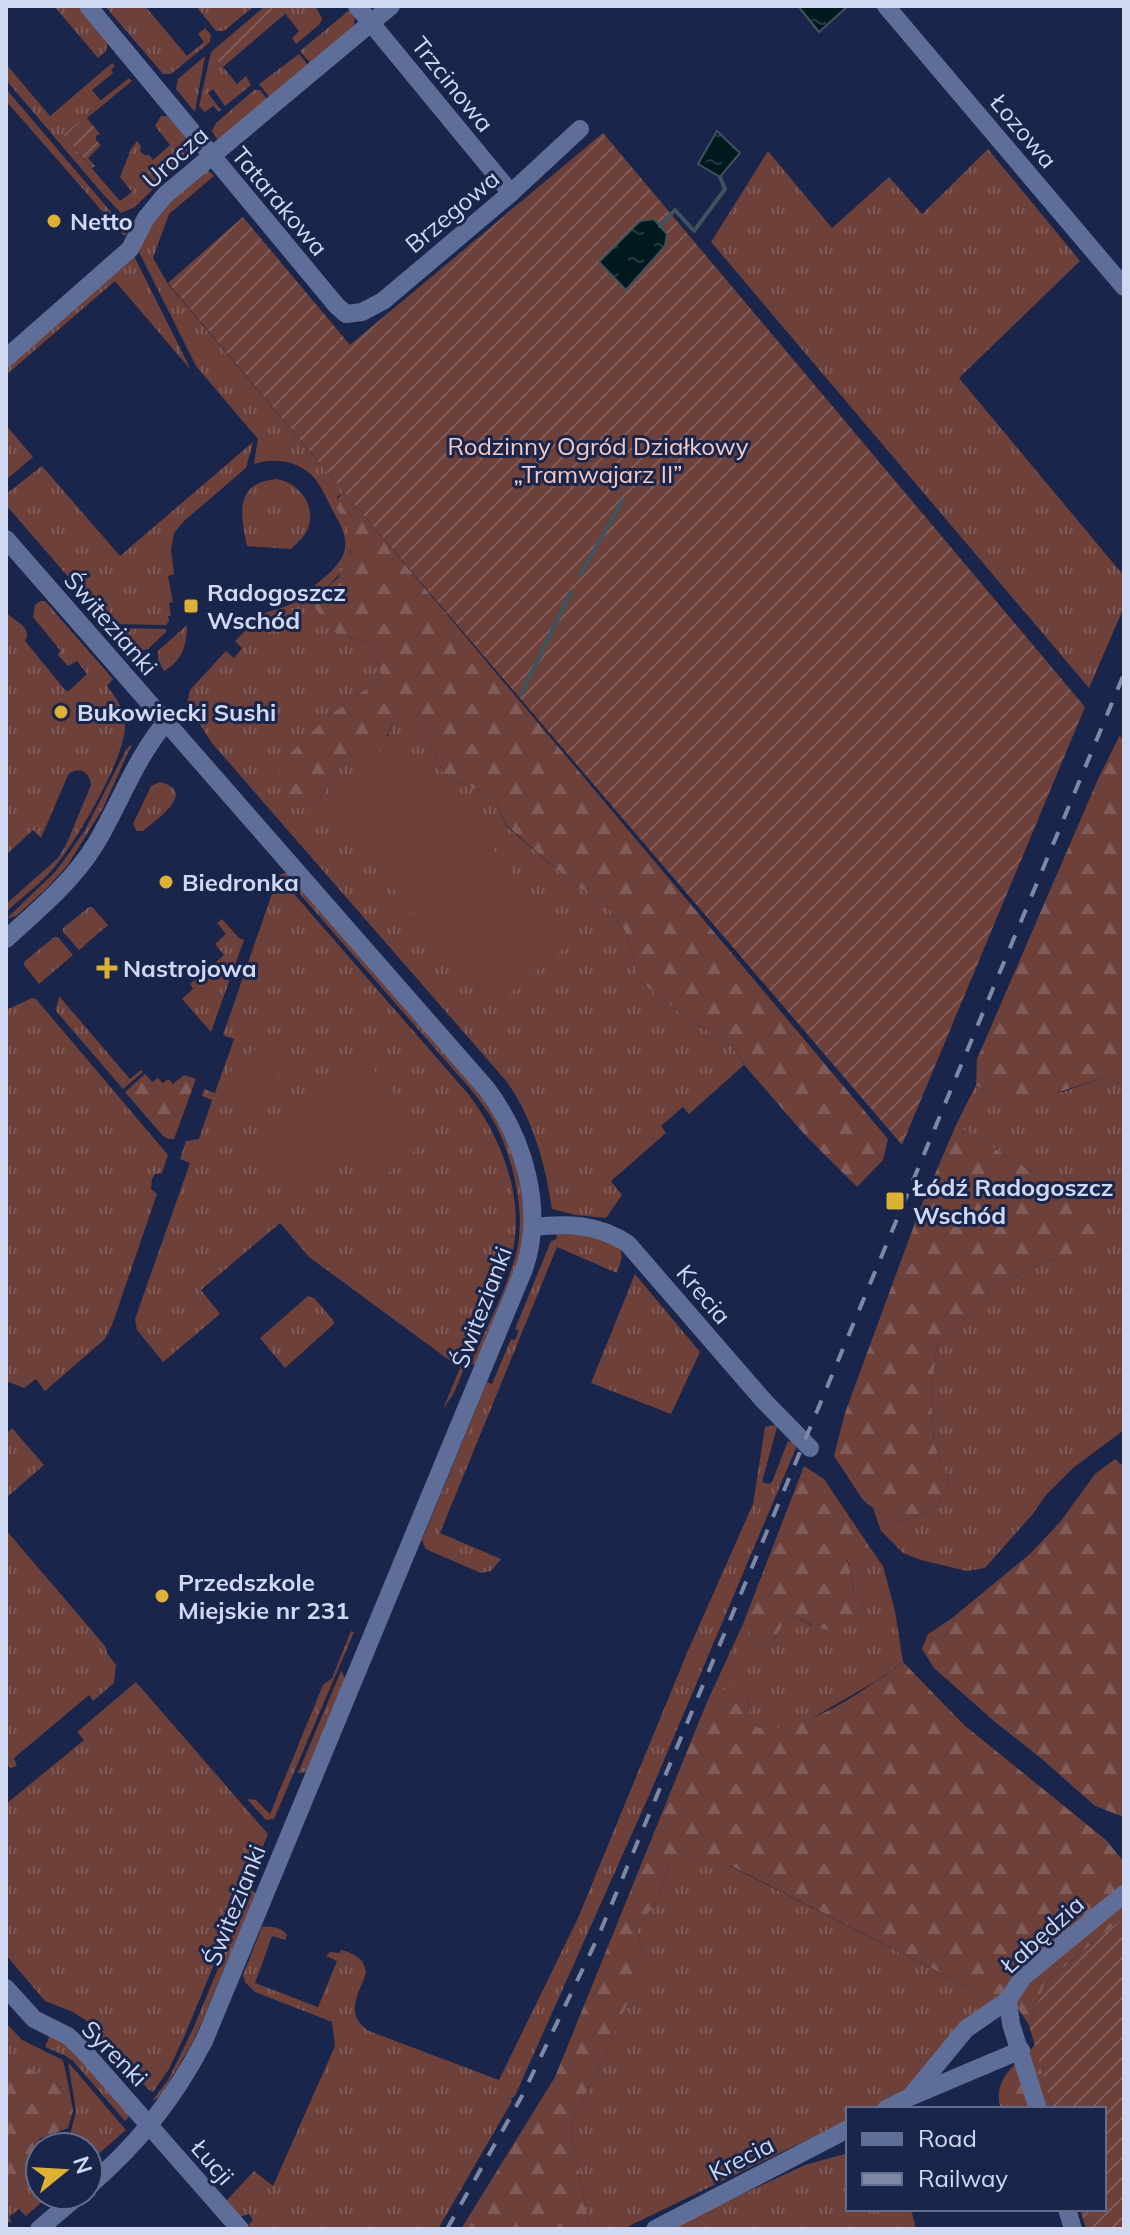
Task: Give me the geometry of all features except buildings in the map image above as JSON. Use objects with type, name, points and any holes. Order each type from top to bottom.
[{"type":"street","name":"Tatarakowa","points":[[88,6],[346,314]]},
{"type":"street","name":"Trzcinowa","points":[[357,6],[511,193]]},
{"type":"street","name":"Urocza","points":[[6,358],[133,246],[157,202],[391,6]]},
{"type":"street","name":"Łozowa","points":[[886,6],[1124,287]]},
{"type":"street","name":"Brzegowa","points":[[346,314],[376,306],[511,193],[580,129]]},
{"type":"street","name":"Świtezianki","points":[[6,539],[492,1096],[508,1121],[519,1148],[533,1227],[524,1269],[212,2023],[180,2084],[150,2125],[104,2173]]},
{"type":"street","points":[[6,939],[63,887],[88,855],[146,748],[167,721]]},
{"type":"street","name":"Krecia","points":[[533,1227],[598,1228],[628,1244],[764,1401],[810,1448]]},
{"type":"street","name":"Łabędzia","points":[[1037,2107],[1011,2024],[1008,2000],[1023,1977],[1124,1894]]},
{"type":"street","name":"Syrenki","points":[[6,1988],[34,2019],[77,2044],[150,2125]]},
{"type":"street","points":[[910,2097],[966,2029],[1008,2000]]},
{"type":"street","points":[[890,2107],[1021,2050]]},
{"type":"street","name":"Łucji","points":[[150,2125],[240,2229]]},
{"type":"street","name":"Krecia","points":[[655,2229],[846,2130]]},
{"type":"street","points":[[39,2229],[60,2211]]},
{"type":"green space","points":[[54,6],[79,6],[108,40],[106,51],[98,58]]},
{"type":"green space","points":[[105,6],[145,6],[187,56],[204,42],[198,34],[205,28],[211,35],[210,42],[171,74],[163,74]]},
{"type":"green space","points":[[196,6],[254,6],[224,31],[216,31]]},
{"type":"green space","points":[[265,6],[279,6],[285,14],[223,67],[211,52]]},
{"type":"green space","points":[[279,6],[315,6],[322,18],[320,24],[296,44],[292,38],[299,31]]},
{"type":"green space","points":[[352,8],[354,25],[311,64],[300,51]]},
{"type":"green space","points":[[211,52],[237,84],[246,76],[251,85],[225,106],[213,89],[208,93],[221,110],[219,112],[213,106],[205,112],[199,106]]},
{"type":"green space","points":[[299,54],[309,66],[270,98],[259,84]]},
{"type":"green space","points":[[205,56],[195,112],[176,89],[178,79]]},
{"type":"green space","points":[[112,63],[115,66],[111,69],[113,73],[92,90],[102,102],[63,135],[120,201],[132,192],[120,177],[137,141],[140,151],[153,160],[170,145],[155,126],[161,116],[167,116],[189,146],[187,157],[156,183],[135,207],[121,213],[6,80],[6,64],[50,116]]},
{"type":"green space","points":[[129,78],[132,81],[87,118],[100,134],[96,140],[101,145],[88,158],[95,166],[92,168],[63,135]]},
{"type":"green space","points":[[6,89],[123,226],[127,233],[124,236],[6,101]]},
{"type":"green space","points":[[254,90],[260,90],[268,100],[224,137],[217,139],[212,131],[216,123]]},
{"type":"green space","name":"Rodzinny Ogród Działkowy „Tramwajarz II”","points":[[603,133],[1085,707],[902,1145],[168,283],[243,217],[350,345]]},
{"type":"green space","points":[[988,149],[1080,261],[959,378],[1124,576],[1124,607],[1089,688],[711,242],[768,151],[832,228],[889,177],[922,214]]},
{"type":"green space","points":[[208,170],[214,176],[169,214],[153,258],[168,284],[344,492],[337,497],[337,503],[350,538],[349,558],[339,575],[315,597],[335,633],[370,643],[382,677],[330,715],[313,809],[342,763],[358,757],[388,736],[395,718],[420,724],[444,775],[493,797],[507,827],[577,887],[602,899],[625,931],[640,981],[681,1014],[732,1046],[744,1065],[689,1114],[683,1107],[661,1126],[666,1133],[611,1181],[622,1195],[606,1218],[552,1209],[537,1143],[507,1082],[211,742],[187,703],[190,690],[226,651],[234,658],[242,648],[235,641],[249,627],[246,624],[262,614],[291,604],[306,593],[337,565],[345,550],[340,524],[319,484],[310,474],[288,462],[254,464],[258,439],[196,366],[138,250],[163,206]]},
{"type":"green space","points":[[134,256],[191,370],[115,281],[6,375],[6,367]]},
{"type":"green space","points":[[6,425],[33,457],[6,480]]},
{"type":"green space","points":[[253,442],[246,468],[174,533],[171,550],[174,574],[168,576],[173,602],[169,603],[171,616],[168,616],[166,625],[109,624],[6,505],[6,494],[42,466],[120,556]]},
{"type":"green space","points":[[276,479],[292,485],[304,496],[310,511],[307,531],[291,549],[247,546],[242,513],[246,494],[262,482]]},
{"type":"green space","points":[[344,492],[888,1139],[883,1160],[857,1187],[805,1135],[745,1066],[732,1046],[681,1014],[640,981],[625,931],[602,899],[577,887],[507,826],[493,797],[444,775],[420,724],[395,719],[379,752],[342,763],[313,809],[292,807],[277,766],[330,715],[382,677],[370,643],[335,633],[313,605],[315,597],[338,578],[351,552],[346,523],[333,503]]},
{"type":"green space","points":[[45,601],[113,679],[107,686],[121,708],[125,724],[118,757],[109,778],[73,842],[47,876],[6,912],[6,904],[58,858],[91,785],[83,771],[68,775],[41,838],[33,830],[6,855],[6,612],[25,628],[25,641],[66,691],[87,674],[77,661],[68,666],[58,655],[60,650],[33,617],[35,605]]},
{"type":"green space","points":[[187,625],[182,652],[164,671],[158,660],[158,651]]},
{"type":"green space","points":[[112,628],[167,631],[148,649],[137,652]]},
{"type":"green space","points":[[1120,735],[1124,745],[1124,1084],[1102,1078],[1026,1103],[1001,1101],[976,1085],[977,1059]]},
{"type":"green space","points":[[402,742],[571,942],[493,1007],[326,809]]},
{"type":"green space","points":[[132,744],[103,808],[67,866],[16,916],[6,919],[56,871],[70,852]]},
{"type":"green space","points":[[160,782],[171,786],[175,799],[157,820],[143,831],[137,831],[133,824],[151,786]]},
{"type":"green space","points":[[287,872],[476,1089],[508,1142],[523,1202],[524,1231],[515,1268],[475,1365],[471,1363],[507,1282],[519,1239],[516,1186],[501,1136],[473,1092],[291,884],[279,875]]},
{"type":"green space","points":[[277,879],[288,887],[469,1095],[491,1129],[507,1168],[515,1209],[513,1250],[454,1393],[443,1409],[460,1368],[309,1257],[280,1223],[201,1290],[220,1314],[163,1362],[137,1330],[135,1319],[190,1163],[180,1159],[186,1141],[199,1139],[212,1100],[202,1096],[204,1089],[215,1093],[234,1039],[223,1035]]},
{"type":"green space","points":[[89,907],[108,925],[79,950],[63,928]]},
{"type":"green space","points":[[222,919],[244,940],[211,1032],[182,999],[193,989],[190,984],[224,955],[215,944],[226,934],[217,923]]},
{"type":"green space","points":[[58,937],[73,955],[39,984],[24,962]]},
{"type":"green space","points":[[59,996],[130,1079],[141,1070],[143,1072],[123,1089],[56,1011]]},
{"type":"green space","points":[[32,998],[168,1155],[162,1173],[155,1174],[152,1179],[151,1189],[157,1194],[105,1339],[45,1391],[36,1379],[24,1388],[6,1381],[6,1010]]},
{"type":"green space","points":[[274,1033],[296,1058],[245,1102],[224,1077]]},
{"type":"green space","points":[[358,1052],[431,1135],[378,1182],[349,1149],[298,1193],[255,1142]]},
{"type":"green space","points":[[145,1074],[152,1082],[158,1078],[163,1083],[168,1079],[173,1084],[184,1075],[196,1079],[174,1139],[163,1136],[125,1092]]},
{"type":"green space","points":[[1102,1078],[1124,1084],[1124,1430],[1073,1468],[1046,1495],[985,1568],[967,1571],[903,1553],[881,1531],[873,1508],[893,1524],[935,1509],[950,1482],[934,1444],[931,1398],[937,1345],[987,1295],[1024,1272],[1049,1259],[1090,1263],[1082,1202],[956,1125],[976,1085],[1001,1101],[1063,1092]]},
{"type":"green space","points":[[956,1125],[1082,1202],[1104,1242],[1090,1264],[1049,1259],[1024,1272],[987,1295],[937,1345],[931,1398],[934,1444],[950,1482],[935,1509],[893,1524],[863,1500],[834,1456],[845,1413],[920,1209]]},
{"type":"green space","points":[[556,1234],[592,1235],[620,1248],[622,1257],[617,1273],[557,1247],[440,1533],[501,1559],[491,1571],[481,1573],[430,1551],[422,1540],[487,1382],[492,1384],[511,1339],[515,1340],[519,1331],[515,1329],[551,1241],[557,1239]]},
{"type":"green space","points":[[635,1274],[700,1352],[671,1414],[591,1383]]},
{"type":"green space","points":[[308,1296],[314,1298],[334,1324],[285,1368],[260,1338]]},
{"type":"green space","points":[[765,1427],[777,1427],[762,1482],[772,1482],[788,1441],[793,1442],[796,1448],[651,1791],[515,2096],[438,2229],[250,2229],[249,2224],[253,2220],[249,2214],[240,2217],[226,2201],[254,2171],[273,2186],[335,2046],[332,2022],[255,1992],[245,1982],[243,1975],[262,1927],[276,1928],[287,1935],[285,1940],[272,1936],[255,1983],[318,2007],[337,1961],[326,1956],[330,1952],[340,1953],[341,1950],[350,1953],[361,1960],[366,1973],[355,2004],[361,2025],[369,2031],[499,2080],[578,1918],[687,1653],[753,1504]]},
{"type":"green space","points":[[12,1428],[44,1465],[6,1498],[6,1434]]},
{"type":"green space","points":[[1115,1459],[1124,1467],[1124,1817],[1095,1806],[934,1668],[922,1649],[928,1634],[951,1619],[1031,1553],[1061,1521],[1095,1474]]},
{"type":"green space","points":[[804,1466],[824,1479],[869,1546],[847,1559],[854,1587],[867,1614],[863,1621],[830,1630],[797,1617],[785,1622],[766,1650],[743,1624]]},
{"type":"green space","points":[[6,1530],[105,1646],[116,1665],[114,1683],[93,1701],[89,1695],[14,1758],[17,1766],[11,1768],[6,1765]]},
{"type":"green space","points":[[869,1546],[883,1566],[895,1611],[903,1662],[804,1723],[770,1730],[757,1727],[749,1714],[747,1693],[739,1682],[707,1702],[743,1624],[766,1650],[785,1622],[797,1617],[811,1625],[867,1614],[854,1587],[847,1558]]},
{"type":"green space","points":[[351,1631],[354,1632],[274,1819],[266,1820],[247,1799],[256,1800],[270,1814],[323,1685],[332,1678]]},
{"type":"green space","points":[[903,1662],[964,1725],[1106,1840],[1124,1862],[1124,1917],[1045,1983],[1029,2025],[1017,2007],[996,2001],[731,1866],[695,1866],[680,1851],[670,1860],[658,1900],[637,1928],[643,1956],[641,1989],[630,1997],[570,2125],[590,2229],[461,2229],[555,2077],[707,1702],[739,1681],[747,1693],[749,1713],[757,1727],[794,1725],[833,1708]]},
{"type":"green space","points":[[341,1671],[345,1678],[306,1772],[298,1773]]},
{"type":"green space","points":[[136,1682],[268,1834],[184,2037],[169,2069],[153,2092],[87,2021],[45,2001],[6,1955],[6,1804],[84,1740],[77,1732]]},
{"type":"green space","points":[[680,1851],[695,1866],[730,1866],[996,2001],[908,2091],[875,2107],[846,2107],[846,2121],[623,2229],[590,2229],[570,2125],[630,1996],[643,1956],[637,1928],[658,1900],[670,1860]]},
{"type":"green space","points":[[251,1889],[256,1894],[194,2040],[160,2097],[152,2101],[168,2080],[193,2029]]},
{"type":"green space","points":[[1124,1917],[1124,2229],[1086,2229],[1081,2211],[1106,2211],[1106,2107],[1051,2107],[1029,2025],[1045,1983]]},
{"type":"green space","points":[[6,2023],[22,2040],[63,2060],[70,2093],[6,2054]]},
{"type":"green space","points":[[50,2035],[64,2041],[126,2110],[129,2117],[125,2121],[73,2061],[45,2047]]},
{"type":"green space","points":[[1035,2045],[1051,2107],[1001,2107],[999,2089],[1013,2066]]},
{"type":"green space","points":[[6,2054],[70,2093],[73,2111],[68,2128],[60,2131],[24,2131],[24,2183],[6,2199]]},
{"type":"green space","points":[[68,2062],[126,2130],[104,2149],[104,2131],[71,2131],[76,2111]]},
{"type":"green space","points":[[846,2154],[846,2211],[912,2211],[916,2229],[674,2229],[704,2212],[805,2165]]},
{"type":"green space","points":[[24,2183],[24,2211],[32,2211],[26,2216],[19,2209],[9,2217],[12,2222],[6,2222],[6,2199]]},
{"type":"water","points":[[798,6],[848,6],[819,32]]},
{"type":"water","points":[[717,131],[740,153],[720,177],[698,164]]},
{"type":"water","points":[[654,219],[667,234],[665,246],[626,290],[599,262],[640,221]]},
{"type":"waterway","points":[[660,226],[675,210],[694,231],[725,189],[720,177]]},
{"type":"waterway","points":[[580,575],[623,500]]},
{"type":"waterway","points":[[521,694],[571,592]]},
{"type":"railway","points":[[447,2229],[522,2096],[598,1937],[1124,674]]},
{"type":"place","name":"Netto","points":[[54,221]]},
{"type":"place","name":"Radogoszcz Wschód","points":[[191,606]]},
{"type":"place","name":"Bukowiecki Sushi","points":[[61,712]]},
{"type":"place","name":"Biedronka","points":[[166,882]]},
{"type":"place","name":"Nastrojowa","points":[[107,968]]},
{"type":"place","name":"Łódź Radogoszcz Wschód","points":[[895,1201]]},
{"type":"place","name":"Przedszkole Miejskie nr 231","points":[[162,1596]]}]
